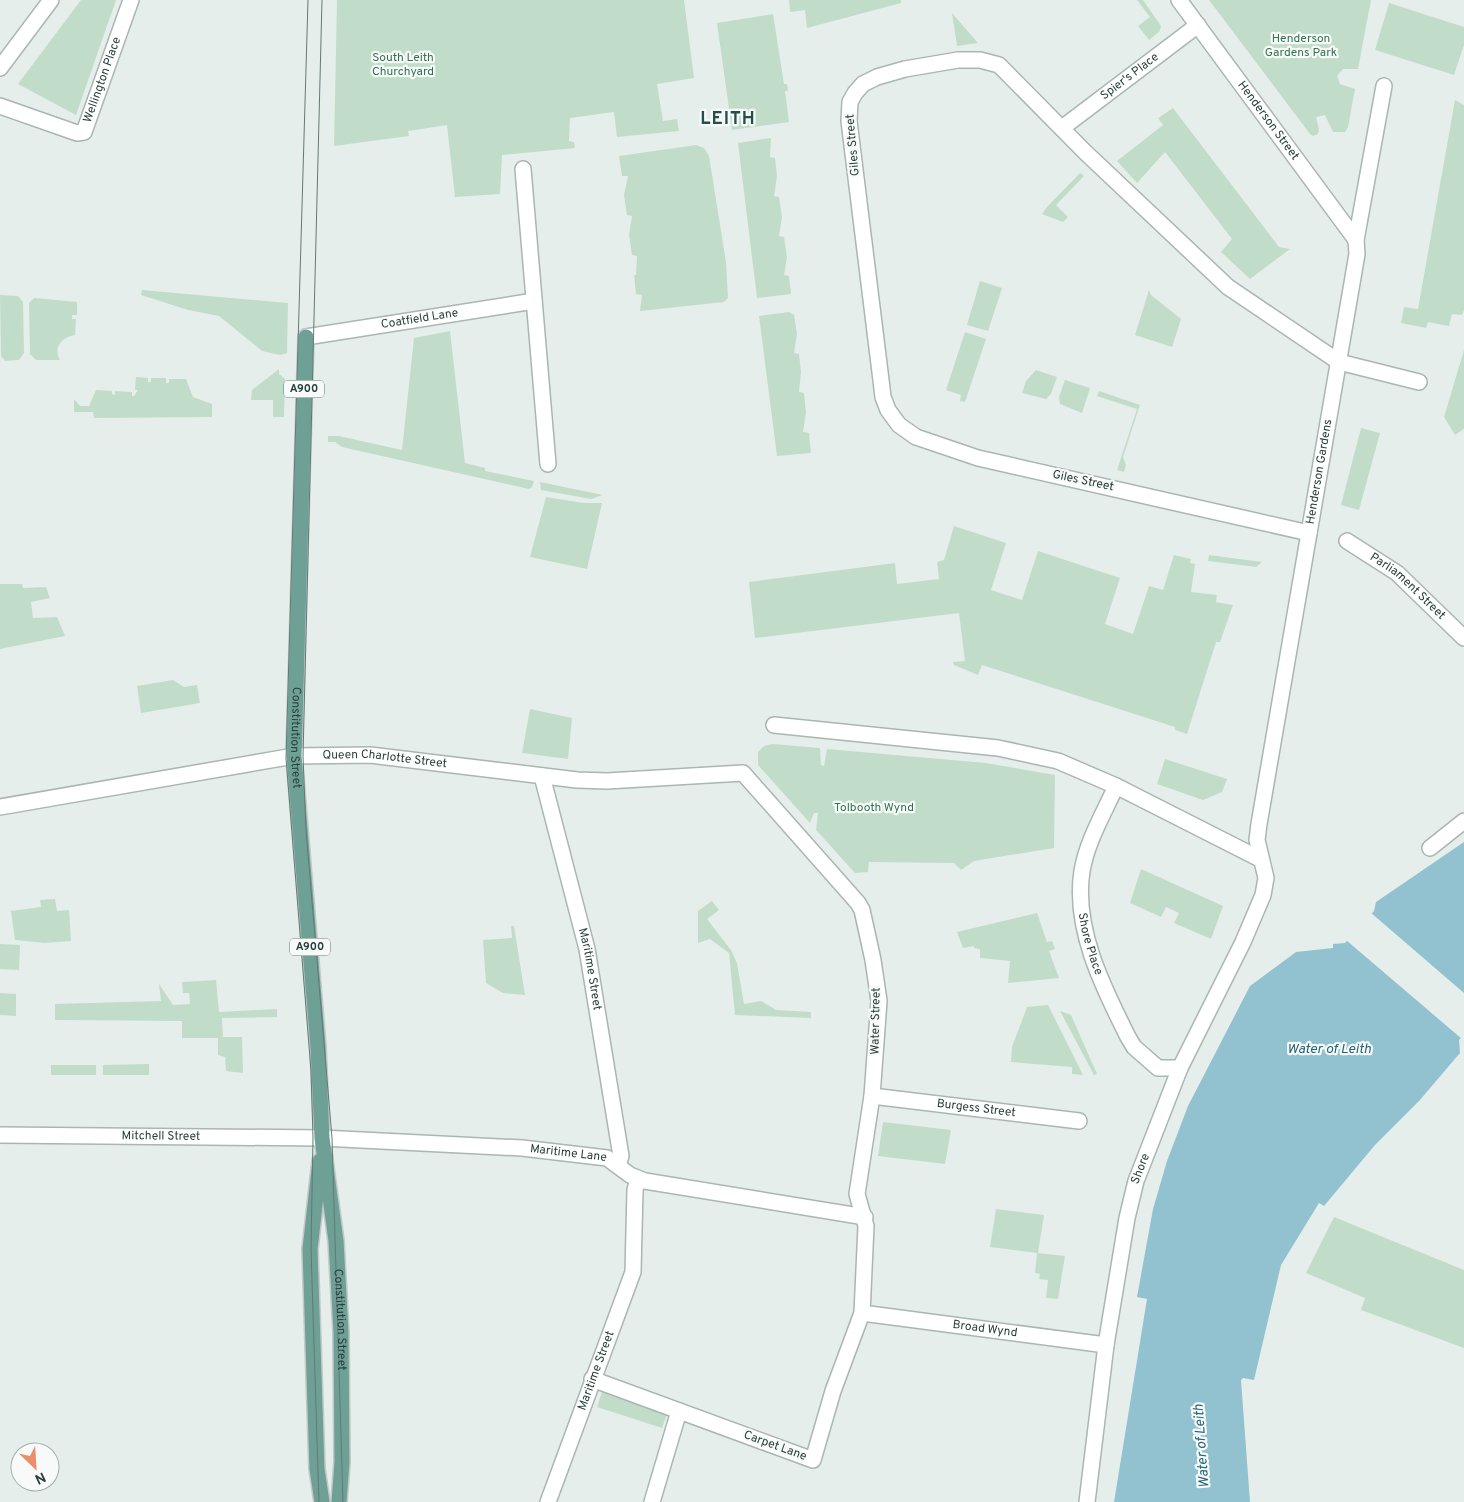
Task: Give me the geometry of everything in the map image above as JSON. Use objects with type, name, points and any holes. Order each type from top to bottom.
[{"type":"main road","name":"Constitution Street","points":[[306,337],[294,756],[318,1047],[322,1138],[336,1241],[341,1332],[342,1462],[339,1502]]},
{"type":"main road","name":"Constitution Street","points":[[322,1138],[310,1249],[318,1469],[322,1502]]},
{"type":"street","points":[[0,68],[51,0]]},
{"type":"street","name":"Wellington Place","points":[[0,106],[77,133],[84,132],[131,0]]},
{"type":"street","name":"Henderson Street","points":[[1180,0],[1356,240]]},
{"type":"street","name":"Spier's Place","points":[[1062,128],[1198,25]]},
{"type":"street","name":"Giles Street","points":[[1309,533],[978,458],[911,434],[899,425],[888,410],[883,397],[852,145],[849,112],[854,92],[863,84],[877,77],[944,62],[980,60],[999,66],[1008,72],[1062,128],[1228,288],[1339,362],[1419,382]]},
{"type":"street","name":"Henderson Gardens","points":[[1260,859],[1257,840],[1259,824],[1357,254],[1356,240],[1384,86]]},
{"type":"street","points":[[523,169],[548,464]]},
{"type":"street","name":"Coatfield Lane","points":[[306,337],[534,301]]},
{"type":"street","name":"Parliament Street","points":[[1347,541],[1397,573],[1464,638]]},
{"type":"street","points":[[774,725],[998,748],[1058,762],[1116,786],[1260,859]]},
{"type":"street","name":"Queen Charlotte Street","points":[[0,807],[294,756],[370,755],[542,776],[607,781],[743,773]]},
{"type":"street","name":"Water Street","points":[[743,773],[858,903],[862,910],[879,1001],[872,1096],[856,1194],[865,1217],[866,1251],[862,1313]]},
{"type":"street","name":"Maritime Street","points":[[542,776],[587,949],[621,1156],[618,1165]]},
{"type":"street","name":"Shore Place","points":[[1116,786],[1086,856],[1081,882],[1082,916],[1088,944],[1131,1042],[1145,1058],[1158,1068],[1180,1068]]},
{"type":"street","points":[[1430,848],[1464,821]]},
{"type":"street","name":"Shore","points":[[1087,1502],[1106,1345],[1127,1218],[1136,1181],[1180,1068],[1243,942],[1263,895],[1266,878],[1260,859]]},
{"type":"street","name":"Burgess Street","points":[[872,1096],[1079,1121]]},
{"type":"street","name":"Mitchell Street","points":[[0,1135],[322,1138]]},
{"type":"street","name":"Maritime Lane","points":[[322,1138],[522,1148],[592,1155],[607,1158],[638,1179],[865,1217]]},
{"type":"street","name":"Maritime Street","points":[[548,1502],[633,1272],[635,1190],[638,1179]]},
{"type":"street","name":"Broad Wynd","points":[[862,1313],[1106,1345]]},
{"type":"street","name":"Carpet Lane","points":[[592,1379],[813,1460],[833,1390],[862,1313]]},
{"type":"street","points":[[652,1502],[679,1411]]},
{"type":"green space","points":[[81,0],[116,0],[76,115],[18,84]]},
{"type":"green space","name":"South Leith Churchyard","points":[[337,0],[684,0],[694,78],[657,84],[663,121],[677,119],[679,131],[617,137],[614,112],[570,118],[569,141],[574,142],[575,148],[502,155],[500,194],[455,197],[447,125],[408,131],[409,136],[334,146]]},
{"type":"green space","points":[[789,0],[901,0],[901,3],[807,28],[805,10],[790,12]]},
{"type":"green space","points":[[1137,0],[1143,0],[1161,26],[1160,31],[1149,40],[1138,26],[1150,17]]},
{"type":"green space","name":"Henderson Gardens Park","points":[[1209,0],[1371,0],[1358,69],[1343,69],[1337,76],[1340,84],[1355,89],[1348,127],[1345,132],[1333,132],[1325,115],[1316,117],[1319,129],[1318,134],[1313,136],[1310,134]]},
{"type":"green space","points":[[1389,3],[1464,27],[1464,45],[1454,75],[1375,50]]},
{"type":"green space","points":[[952,13],[978,43],[957,46]]},
{"type":"green space","points":[[773,14],[784,84],[787,84],[788,91],[785,91],[789,122],[732,130],[717,23]]},
{"type":"green space","points":[[1455,100],[1464,105],[1464,310],[1462,315],[1452,314],[1449,326],[1428,322],[1426,328],[1401,323],[1404,307],[1418,309]]},
{"type":"green space","points":[[1173,108],[1279,247],[1290,249],[1250,279],[1221,252],[1232,239],[1165,152],[1137,183],[1117,161],[1163,125],[1158,118]]},
{"type":"green space","points":[[771,138],[770,157],[775,158],[777,176],[774,196],[779,197],[782,217],[779,236],[784,237],[787,257],[784,275],[789,276],[791,294],[757,298],[738,143]]},
{"type":"green space","points":[[696,145],[704,148],[709,156],[726,262],[728,298],[724,302],[640,311],[642,295],[636,294],[634,275],[636,275],[637,256],[632,255],[629,235],[632,216],[627,215],[624,195],[628,176],[622,176],[619,156]]},
{"type":"green space","points":[[1080,173],[1084,176],[1056,205],[1068,217],[1063,222],[1042,214],[1047,207]]},
{"type":"green space","points":[[980,281],[1002,288],[988,331],[967,325]]},
{"type":"green space","points":[[142,290],[288,303],[287,353],[280,355],[262,351],[219,316],[188,310],[141,295]]},
{"type":"green space","points":[[1149,290],[1151,295],[1181,319],[1172,347],[1135,335]]},
{"type":"green space","points":[[0,295],[18,296],[23,302],[24,353],[19,360],[5,361],[1,356]]},
{"type":"green space","points":[[34,298],[77,302],[77,315],[72,315],[72,319],[76,319],[75,335],[66,338],[60,343],[58,355],[60,360],[36,360],[30,354],[29,303]]},
{"type":"green space","points":[[789,312],[794,315],[797,334],[794,353],[799,354],[801,372],[799,392],[804,393],[806,413],[803,432],[809,433],[811,453],[777,456],[759,316]]},
{"type":"green space","points":[[450,331],[465,463],[485,468],[485,471],[534,481],[529,489],[342,447],[335,442],[328,442],[328,436],[339,436],[402,450],[414,338]]},
{"type":"green space","points":[[965,332],[986,339],[965,402],[960,401],[961,395],[946,390]]},
{"type":"green space","points":[[1464,350],[1464,429],[1455,435],[1444,417]]},
{"type":"green space","points":[[279,369],[279,374],[285,379],[284,417],[273,417],[273,400],[251,400],[252,390]]},
{"type":"green space","points":[[1036,370],[1057,377],[1051,394],[1046,399],[1022,393],[1026,381]]},
{"type":"green space","points":[[136,377],[148,378],[148,382],[151,382],[151,378],[166,378],[166,383],[169,383],[169,379],[186,379],[193,397],[212,404],[212,417],[94,418],[93,412],[74,412],[74,399],[80,406],[89,406],[96,390],[112,391],[112,394],[115,395],[115,391],[132,392],[132,396],[134,396],[138,390],[135,390]]},
{"type":"green space","points":[[1065,380],[1090,388],[1082,413],[1060,404],[1059,397]]},
{"type":"green space","points":[[1099,391],[1140,405],[1123,457],[1126,465],[1124,472],[1117,470],[1137,409],[1097,396]]},
{"type":"green space","points":[[1361,428],[1380,433],[1359,510],[1341,505]]},
{"type":"green space","points":[[540,482],[603,495],[591,499],[541,490]]},
{"type":"green space","points":[[546,497],[583,503],[602,503],[587,569],[530,557]]},
{"type":"green space","points":[[954,526],[1006,543],[991,590],[1022,600],[1038,551],[1120,578],[1105,624],[1133,634],[1149,586],[1163,590],[1174,555],[1191,559],[1190,563],[1195,564],[1191,592],[1217,595],[1216,602],[1233,605],[1220,642],[1216,642],[1187,734],[1175,730],[1175,727],[982,665],[978,675],[954,665],[953,662],[965,661],[959,613],[755,638],[749,582],[895,563],[897,584],[939,579],[937,562],[944,560]]},
{"type":"green space","points":[[1209,555],[1262,562],[1256,567],[1208,561]]},
{"type":"green space","points":[[0,584],[22,584],[23,588],[46,587],[50,598],[31,602],[33,618],[57,617],[65,636],[0,649]]},
{"type":"green space","points":[[173,680],[184,687],[197,685],[200,703],[141,713],[137,686]]},
{"type":"green space","points":[[530,709],[572,718],[568,759],[522,753]]},
{"type":"green space","name":"Tolbooth Wynd","points":[[773,744],[820,748],[821,765],[824,766],[827,749],[986,763],[1055,775],[1054,848],[974,861],[961,870],[954,863],[869,862],[868,872],[855,873],[816,830],[818,813],[814,813],[810,823],[758,765],[758,752],[764,746]]},
{"type":"green space","points":[[1165,759],[1227,779],[1222,792],[1203,800],[1157,784]]},
{"type":"green space","points":[[1141,869],[1223,906],[1211,939],[1174,923],[1179,913],[1166,907],[1161,917],[1130,903]]},
{"type":"green space","points":[[55,899],[57,911],[69,910],[71,941],[45,943],[15,940],[11,911],[41,907],[40,900]]},
{"type":"green space","points":[[712,901],[719,910],[707,919],[731,950],[737,963],[744,1004],[761,1001],[776,1010],[811,1012],[811,1018],[735,1015],[729,953],[710,939],[698,943],[698,911]]},
{"type":"green space","points":[[1037,913],[1047,942],[1052,941],[1055,949],[1049,951],[1059,978],[1008,983],[1010,961],[980,958],[980,949],[974,948],[974,946],[963,948],[957,932]]},
{"type":"green space","points":[[511,926],[514,926],[525,995],[503,993],[486,983],[483,940],[512,938]]},
{"type":"green space","points":[[0,944],[20,945],[19,970],[0,969]]},
{"type":"green space","points":[[216,980],[219,1012],[277,1009],[277,1017],[222,1018],[223,1037],[242,1037],[243,1073],[226,1071],[225,1057],[218,1055],[218,1038],[182,1038],[182,1021],[55,1020],[55,1004],[161,1001],[159,984],[173,1005],[190,1004],[189,993],[183,993],[182,982]]},
{"type":"green space","points":[[0,993],[16,994],[16,1016],[0,1015]]},
{"type":"green space","points":[[1048,1005],[1083,1075],[1072,1074],[1072,1067],[1011,1062],[1012,1047],[1027,1007]]},
{"type":"green space","points":[[1060,1011],[1071,1015],[1097,1074],[1094,1075]]},
{"type":"green space","points":[[149,1064],[149,1075],[103,1075],[103,1065]]},
{"type":"green space","points":[[51,1065],[96,1065],[96,1075],[51,1075]]},
{"type":"green space","points":[[883,1122],[951,1130],[945,1164],[878,1156]]},
{"type":"green space","points":[[996,1209],[1044,1215],[1038,1253],[1065,1256],[1058,1299],[1046,1298],[1048,1280],[1039,1279],[1040,1274],[1035,1273],[1037,1253],[990,1247]]},
{"type":"green space","points":[[1334,1217],[1464,1270],[1464,1348],[1361,1310],[1365,1298],[1306,1273]]},
{"type":"green space","points":[[602,1392],[667,1414],[662,1428],[597,1407]]},
{"type":"water","name":"Water of Leith","points":[[1464,842],[1464,1034],[1459,1040],[1460,1053],[1419,1101],[1375,1145],[1324,1206],[1319,1203],[1281,1265],[1254,1380],[1243,1378],[1241,1380],[1250,1502],[1114,1502],[1147,1299],[1137,1297],[1153,1209],[1167,1161],[1188,1106],[1250,986],[1296,952],[1333,948],[1333,944],[1345,943],[1374,911],[1376,902]]},
{"type":"pier","points":[[1370,912],[1464,993],[1464,1037],[1462,1039],[1346,940]]},
{"type":"tram line","points":[[308,0],[286,758],[311,1071],[313,1138],[311,1249],[319,1502]]},
{"type":"tram line","points":[[322,0],[303,756],[306,830],[332,1138],[343,1502]]},
{"type":"district","name":"LEITH","points":[[728,119]]}]
